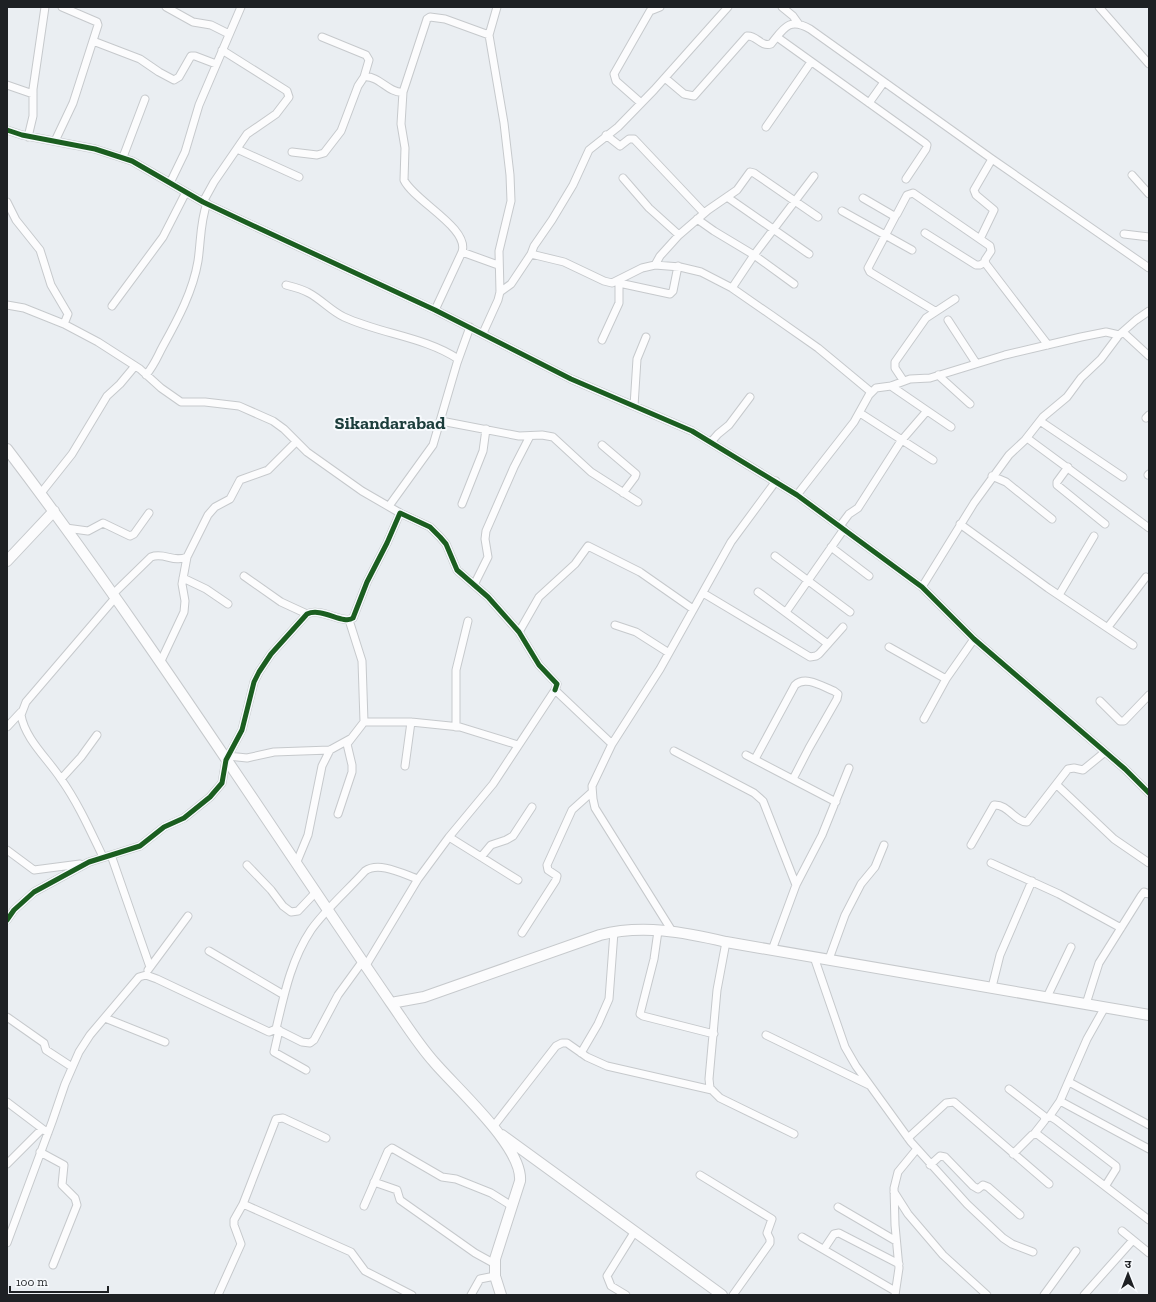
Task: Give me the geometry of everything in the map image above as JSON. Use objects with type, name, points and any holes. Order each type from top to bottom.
[{"type":"main road","points":[[7,449],[54,511],[227,758],[315,893],[391,1003],[434,1062],[495,1129],[520,1170],[520,1182],[499,1244],[495,1264],[495,1276],[501,1295]]},
{"type":"main road","points":[[7,561],[54,511]]},
{"type":"main road","points":[[391,1003],[424,997],[614,932],[636,930],[672,932],[1149,1015]]},
{"type":"main road","points":[[495,1129],[722,1295]]},
{"type":"street","points":[[28,136],[33,116],[33,94],[45,7]]},
{"type":"street","points":[[55,141],[73,102],[98,25],[97,22],[62,7]]},
{"type":"street","points":[[166,7],[194,22],[211,25],[229,34]]},
{"type":"street","points":[[170,183],[185,152],[199,105],[240,7]]},
{"type":"street","points":[[483,333],[496,306],[500,292],[498,265],[500,246],[511,201],[510,175],[504,123],[489,35],[497,7]]},
{"type":"street","points":[[641,103],[616,81],[614,74],[651,10],[660,7]]},
{"type":"street","points":[[500,292],[511,284],[531,254],[534,246],[573,185],[589,150],[641,103],[728,7]]},
{"type":"street","points":[[782,7],[793,16],[798,23],[810,29],[992,159],[1149,268]]},
{"type":"street","points":[[1099,7],[1149,64]]},
{"type":"street","points":[[435,310],[462,252],[464,244],[460,236],[405,182],[403,177],[405,148],[402,124],[403,92],[427,19],[430,17],[445,19],[489,35]]},
{"type":"street","points":[[665,78],[684,94],[694,96],[747,36],[752,37],[760,43],[767,45],[771,44],[788,25],[798,23]]},
{"type":"street","points":[[292,152],[318,155],[324,153],[341,131],[358,86],[364,77],[369,60],[366,55],[322,37]]},
{"type":"street","points":[[777,37],[927,145],[906,179]]},
{"type":"street","points":[[93,41],[140,58],[159,72],[174,80],[178,77],[191,56],[216,64]]},
{"type":"street","points":[[146,375],[157,362],[175,325],[192,283],[198,261],[201,221],[205,203],[214,182],[250,132],[280,110],[288,99],[289,94],[264,75],[222,50]]},
{"type":"street","points":[[766,127],[811,62]]},
{"type":"street","points":[[364,77],[374,78],[395,91],[403,92]]},
{"type":"street","points":[[869,103],[884,82]]},
{"type":"street","points":[[7,85],[33,94]]},
{"type":"street","points":[[123,157],[145,99]]},
{"type":"street","points":[[7,130],[28,136],[82,146],[123,157],[139,164],[205,203],[483,333],[571,379],[692,431],[711,442],[798,495],[922,586],[974,639],[1105,752],[1149,793]]},
{"type":"street","points":[[606,135],[620,146],[629,139],[634,139],[704,213]]},
{"type":"street","points":[[237,149],[299,176]]},
{"type":"street","points":[[980,239],[994,210],[976,195],[974,190],[992,159]]},
{"type":"street","points":[[655,265],[660,256],[679,235],[704,213],[741,187],[749,174],[752,172],[818,217]]},
{"type":"street","points":[[1132,175],[1149,194]]},
{"type":"street","points":[[732,288],[754,254],[814,176]]},
{"type":"street","points":[[623,178],[649,208],[679,235]]},
{"type":"street","points":[[112,306],[163,238],[186,192]]},
{"type":"street","points":[[925,233],[976,265],[980,265],[985,262],[991,249],[990,246],[913,193],[907,195],[868,266],[868,270],[935,311]]},
{"type":"street","points":[[728,196],[809,254]]},
{"type":"street","points":[[863,198],[893,215],[896,215]]},
{"type":"street","points":[[7,202],[16,220],[43,256],[51,285],[68,314],[64,324]]},
{"type":"street","points":[[842,211],[912,250]]},
{"type":"street","points":[[698,219],[714,231],[754,254],[794,284]]},
{"type":"street","points":[[1124,234],[1149,237]]},
{"type":"street","points":[[462,252],[498,265]]},
{"type":"street","points":[[531,254],[572,266],[608,282],[619,282],[670,294],[673,291],[678,266]]},
{"type":"street","points":[[985,262],[1048,345]]},
{"type":"street","points":[[619,282],[642,268],[655,265],[678,266],[701,272],[732,288],[818,348],[871,392]]},
{"type":"street","points":[[602,340],[619,303],[619,282]]},
{"type":"street","points":[[286,285],[308,292],[331,310],[345,317],[379,331],[442,349],[458,359]]},
{"type":"street","points":[[903,380],[895,368],[895,362],[922,322],[935,311],[955,298]]},
{"type":"street","points":[[7,305],[24,308],[64,324],[98,342],[135,366],[181,402],[206,402],[239,406],[251,410],[279,424],[296,442],[313,456],[400,513],[425,524],[436,532],[446,544],[457,570],[474,585],[519,632],[539,665],[556,682],[555,690],[493,784],[449,836],[418,879],[364,965],[338,996],[314,1040],[310,1042],[302,1042],[278,1030],[269,1032],[172,985],[146,976],[139,977],[84,1044],[72,1067],[53,1120],[45,1131],[7,1164]]},
{"type":"street","points":[[922,586],[960,524],[992,476],[1027,438],[1040,421],[1067,397],[1080,378],[1101,359],[1121,334],[1136,320],[1149,311]]},
{"type":"street","points":[[948,320],[976,363]]},
{"type":"street","points":[[389,506],[404,483],[431,450],[458,359],[470,327]]},
{"type":"street","points":[[798,495],[860,413],[871,392],[879,387],[891,386],[903,380],[930,378],[976,363],[1106,332],[1121,334],[1149,356]]},
{"type":"street","points":[[634,406],[638,359],[646,337]]},
{"type":"street","points":[[41,493],[72,454],[107,396],[135,366]]},
{"type":"street","points":[[938,375],[970,404]]},
{"type":"street","points":[[891,386],[951,427]]},
{"type":"street","points":[[711,442],[718,434],[730,425],[750,397]]},
{"type":"street","points":[[786,612],[831,547],[849,514],[858,508],[901,441],[925,414],[926,410]]},
{"type":"street","points":[[860,413],[901,441],[933,460]]},
{"type":"street","points":[[441,420],[519,436],[542,434],[553,438],[591,472],[638,502]]},
{"type":"street","points":[[1040,421],[1123,477]]},
{"type":"street","points":[[462,504],[483,451],[486,429]]},
{"type":"street","points":[[474,585],[488,557],[484,539],[486,531],[514,467],[530,436]]},
{"type":"street","points":[[1027,438],[1149,528]]},
{"type":"street","points":[[160,663],[184,612],[183,578],[187,557],[208,515],[215,507],[230,498],[240,480],[268,470],[296,442]]},
{"type":"street","points":[[602,445],[636,474],[623,493]]},
{"type":"street","points":[[1068,468],[1057,482],[1057,486],[1105,524]]},
{"type":"street","points":[[992,476],[1006,482],[1052,519]]},
{"type":"street","points":[[672,932],[595,808],[592,792],[596,778],[612,744],[669,653],[731,542],[776,481]]},
{"type":"street","points":[[66,528],[88,531],[103,523],[126,535],[132,536],[149,513]]},
{"type":"street","points":[[349,620],[354,616],[367,582],[387,543],[400,513]]},
{"type":"street","points":[[960,524],[1059,595],[1133,645]]},
{"type":"street","points":[[1059,595],[1094,536]]},
{"type":"street","points":[[519,632],[539,597],[576,564],[588,546],[640,572],[694,609]]},
{"type":"street","points":[[831,547],[869,576]]},
{"type":"street","points":[[7,727],[21,712],[26,702],[114,596],[151,557],[160,555],[178,560],[187,557]]},
{"type":"street","points":[[775,556],[850,612]]},
{"type":"street","points":[[244,576],[281,602],[307,614],[319,612],[349,620]]},
{"type":"street","points":[[1108,628],[1146,577]]},
{"type":"street","points":[[183,578],[206,589],[228,604]]},
{"type":"street","points":[[758,592],[828,644]]},
{"type":"street","points":[[703,593],[810,657],[816,656],[843,627]]},
{"type":"street","points":[[7,918],[18,905],[34,892],[89,862],[140,846],[164,826],[184,818],[205,802],[222,783],[227,758],[242,730],[253,686],[259,672],[271,654],[307,614]]},
{"type":"street","points":[[338,814],[352,772],[352,765],[347,744],[364,722],[362,661],[349,620]]},
{"type":"street","points":[[456,727],[456,670],[468,621]]},
{"type":"street","points":[[615,625],[636,632],[669,653]]},
{"type":"street","points":[[924,719],[946,679],[974,639]]},
{"type":"street","points":[[889,647],[946,679]]},
{"type":"street","points":[[755,759],[795,685],[807,680],[834,691],[838,694],[837,699],[793,779]]},
{"type":"street","points":[[555,690],[612,744]]},
{"type":"street","points":[[1100,702],[1120,721],[1124,721],[1149,695]]},
{"type":"street","points":[[21,712],[22,721],[27,732],[61,779],[86,822],[103,857]]},
{"type":"street","points":[[364,722],[411,722],[456,727],[477,731],[518,745]]},
{"type":"street","points":[[405,766],[411,722]]},
{"type":"street","points":[[61,779],[81,757],[97,735]]},
{"type":"street","points":[[227,758],[247,758],[274,752],[330,750],[350,739]]},
{"type":"street","points":[[296,864],[308,835],[323,763],[330,750]]},
{"type":"street","points":[[674,751],[754,793],[763,801],[796,885]]},
{"type":"street","points":[[971,845],[994,805],[1000,805],[1022,822],[1027,822],[1070,768],[1083,770],[1105,752]]},
{"type":"street","points":[[746,755],[836,802]]},
{"type":"street","points":[[772,950],[796,885],[822,835],[849,768]]},
{"type":"street","points":[[1057,785],[1114,839],[1149,863]]},
{"type":"street","points":[[522,933],[556,880],[557,876],[548,870],[547,865],[569,816],[575,806],[592,792]]},
{"type":"street","points":[[481,857],[491,845],[513,836],[532,807]]},
{"type":"street","points":[[449,836],[518,880]]},
{"type":"street","points":[[829,959],[844,915],[862,884],[875,867],[884,845]]},
{"type":"street","points":[[7,850],[32,869],[38,870],[89,862]]},
{"type":"street","points":[[111,855],[150,967]]},
{"type":"street","points":[[991,864],[1087,908],[1121,928]]},
{"type":"street","points":[[247,865],[271,890],[283,906],[291,912],[298,911],[315,893]]},
{"type":"street","points":[[306,1070],[274,1052],[284,995],[293,967],[305,940],[312,929],[370,868],[382,867],[418,879]]},
{"type":"street","points":[[992,987],[1000,955],[1032,882]]},
{"type":"street","points":[[1086,1004],[1099,963],[1143,893],[1149,894]]},
{"type":"street","points":[[146,976],[150,967],[188,916]]},
{"type":"street","points":[[658,931],[654,960],[640,1014],[714,1034]]},
{"type":"street","points":[[580,1053],[598,1024],[609,999],[614,932]]},
{"type":"street","points":[[726,942],[717,990],[709,1079],[712,1090],[720,1098],[794,1134]]},
{"type":"street","points":[[1047,997],[1071,947]]},
{"type":"street","points":[[209,951],[284,995]]},
{"type":"street","points":[[814,957],[845,1047],[916,1150],[967,1204],[1003,1238],[1012,1244],[1033,1252]]},
{"type":"street","points":[[1013,1154],[1034,1134],[1060,1101],[1087,1039],[1105,1007]]},
{"type":"street","points":[[7,1017],[44,1042],[46,1050],[72,1067]]},
{"type":"street","points":[[105,1018],[165,1042]]},
{"type":"street","points":[[766,1035],[871,1086]]},
{"type":"street","points":[[495,1129],[559,1043],[567,1044],[580,1053],[607,1066],[712,1090]]},
{"type":"street","points":[[1069,1082],[1149,1125]]},
{"type":"street","points":[[1009,1089],[1116,1166],[1116,1169],[1106,1186]]},
{"type":"street","points":[[908,1138],[950,1101],[960,1106],[1049,1184]]},
{"type":"street","points":[[1060,1101],[1149,1148]]},
{"type":"street","points":[[7,1102],[45,1131]]},
{"type":"street","points":[[218,1295],[241,1244],[234,1223],[243,1204],[276,1119],[283,1118],[326,1138]]},
{"type":"street","points":[[7,1243],[40,1152],[45,1131]]},
{"type":"street","points":[[1034,1134],[1042,1137],[1149,1220]]},
{"type":"street","points":[[364,1206],[388,1151],[392,1148],[442,1177],[456,1179],[513,1203]]},
{"type":"street","points":[[802,1237],[895,1293],[899,1264],[896,1241],[894,1192],[898,1172],[916,1150]]},
{"type":"street","points":[[40,1152],[64,1166],[62,1185],[75,1198],[77,1205],[53,1265]]},
{"type":"street","points":[[930,1165],[940,1156],[945,1157],[973,1186],[978,1189],[983,1185],[988,1187],[1020,1215]]},
{"type":"street","points":[[700,1175],[772,1219],[767,1234],[770,1239],[770,1243],[733,1295]]},
{"type":"street","points":[[374,1182],[397,1190],[400,1200],[475,1253],[495,1264]]},
{"type":"street","points":[[894,1192],[908,1214],[943,1255],[987,1295]]},
{"type":"street","points":[[243,1204],[351,1252],[364,1270],[412,1295]]},
{"type":"street","points":[[838,1207],[896,1241]]},
{"type":"street","points":[[625,1295],[611,1286],[607,1280],[608,1272],[635,1231]]},
{"type":"street","points":[[1122,1231],[1149,1253]]},
{"type":"street","points":[[824,1249],[834,1234],[839,1233],[899,1264]]},
{"type":"street","points":[[1084,1295],[1133,1240]]},
{"type":"street","points":[[1049,1293],[1076,1251]]},
{"type":"street","points":[[471,1295],[480,1279],[495,1276]]},
{"type":"cycle path","points":[[7,130],[22,135],[95,149],[132,161],[203,202],[435,310],[571,379],[692,431],[797,495],[922,587],[974,639],[1125,769],[1149,793]]},
{"type":"cycle path","points":[[7,920],[14,910],[34,892],[89,862],[140,846],[164,827],[184,818],[210,797],[222,783],[226,760],[242,730],[254,682],[271,654],[307,614],[313,612],[349,620],[353,618],[367,582],[387,543],[400,513],[430,527],[440,537],[446,544],[457,570],[488,597],[519,632],[539,665],[557,684],[555,690]]},
{"type":"district","name":"Sikandarabad","points":[[390,423]]}]
